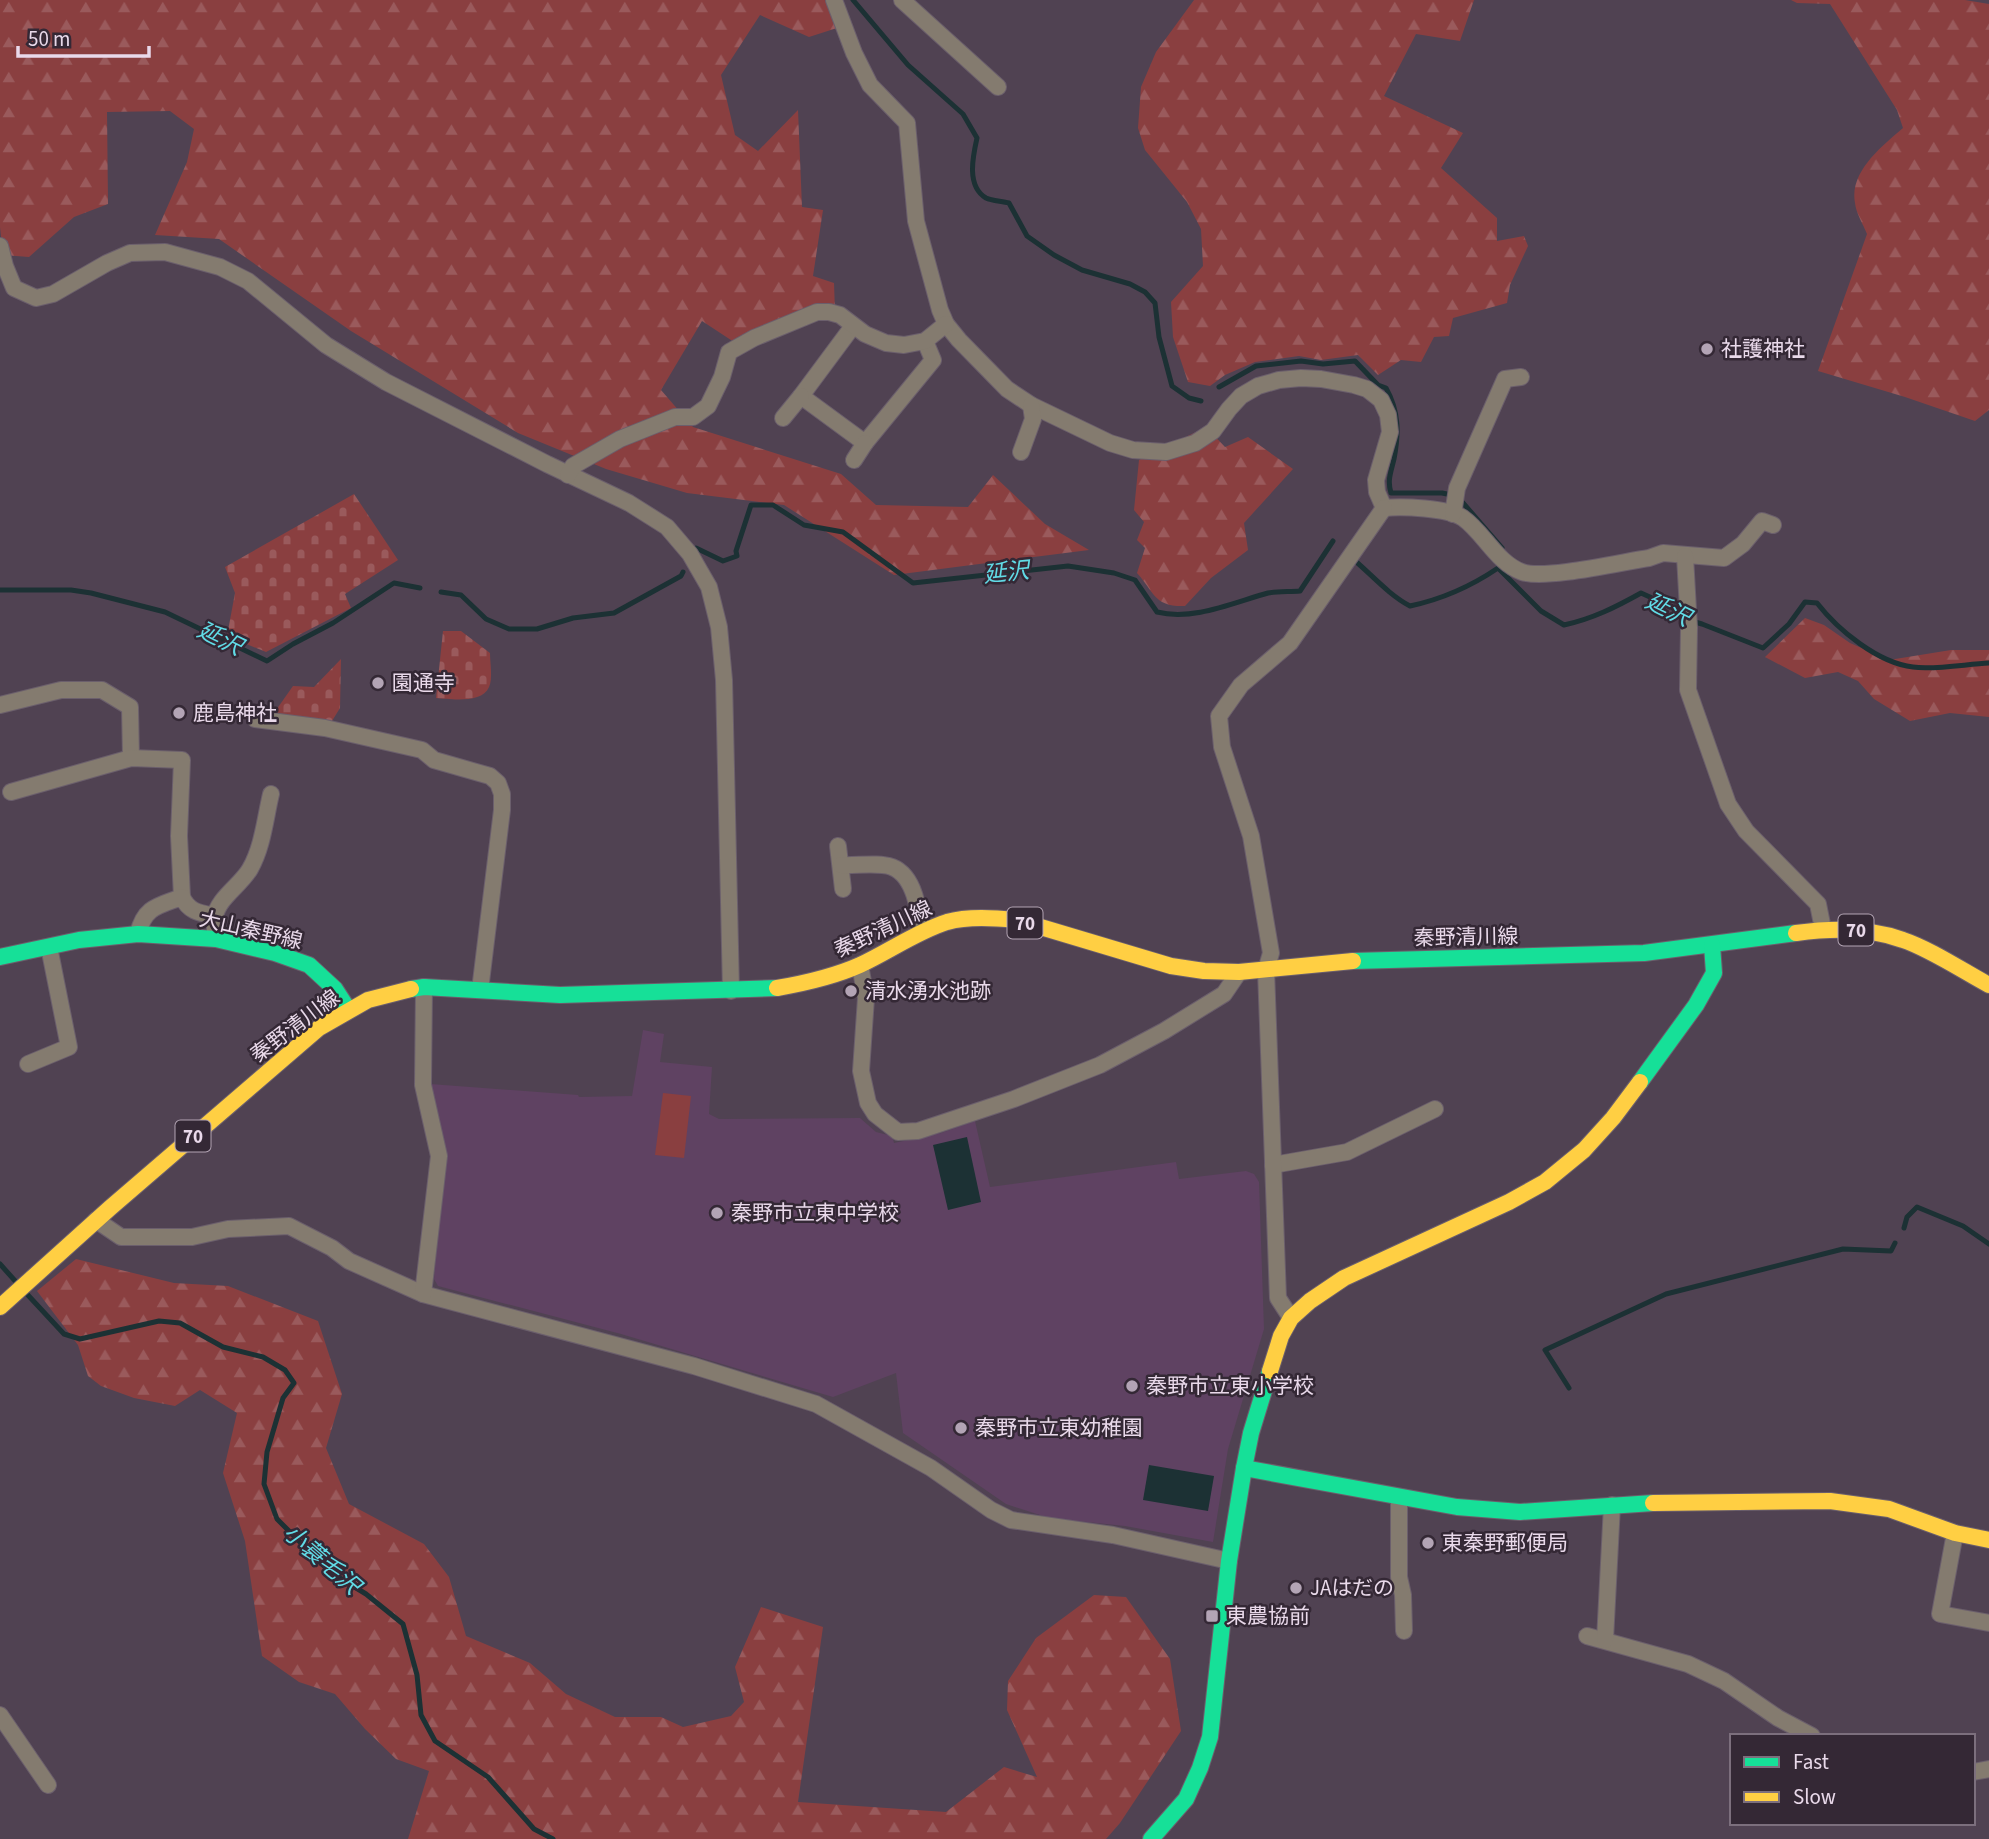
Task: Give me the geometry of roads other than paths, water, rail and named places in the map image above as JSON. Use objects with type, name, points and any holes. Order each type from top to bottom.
[{"type":"main road","name":"秦野清川線","points":[[0,1307],[42,1267],[319,1028],[348,1009],[382,995],[424,987],[560,995],[774,989],[818,981],[860,965],[921,932],[950,921],[970,918],[1017,920],[1171,966],[1239,972],[1340,962],[1422,958],[1644,953],[1823,929],[1869,931],[1903,940],[1989,985]]},
{"type":"main road","name":"大山秦野線","points":[[0,957],[79,940],[138,934],[216,939],[275,953],[309,965],[335,989],[348,1009]]},
{"type":"main road","points":[[1151,1839],[1186,1798],[1210,1737],[1229,1561],[1244,1468],[1251,1433],[1281,1336],[1291,1318],[1310,1301],[1344,1278],[1509,1202],[1545,1182],[1584,1150],[1613,1118],[1696,1005],[1714,973],[1712,944]]},
{"type":"main road","points":[[1244,1468],[1399,1498],[1457,1507],[1520,1512],[1672,1502],[1830,1501],[1889,1509],[1955,1533],[1989,1540]]},
{"type":"street","points":[[834,0],[854,53],[870,85],[908,123],[916,221],[946,324],[1007,389],[1031,405],[1110,443],[1133,450],[1166,452],[1195,443],[1213,431],[1229,409],[1258,386],[1301,378],[1354,384],[1367,389],[1381,400],[1388,415],[1390,432],[1376,480],[1377,492],[1384,508]]},
{"type":"street","points":[[902,0],[998,87]]},
{"type":"street","points":[[0,246],[5,267],[15,288],[36,298],[53,294],[130,253],[165,252],[220,267],[248,281],[326,345],[386,382],[629,503],[667,527],[690,554],[709,587],[719,627],[724,680],[731,991]]},
{"type":"street","points":[[568,474],[573,466],[620,439],[675,417],[693,416],[708,405],[722,377],[729,352],[754,338],[817,312],[839,315],[864,334],[886,344],[904,345],[926,341],[946,324]]},
{"type":"street","points":[[783,418],[853,326]]},
{"type":"street","points":[[853,460],[933,360],[926,341]]},
{"type":"street","points":[[1454,501],[1505,379],[1521,377]]},
{"type":"street","points":[[801,396],[865,443]]},
{"type":"street","points":[[1021,452],[1033,419],[1031,405]]},
{"type":"street","points":[[1384,508],[1454,501]]},
{"type":"street","points":[[1454,501],[1463,518],[1503,559],[1519,571],[1550,574],[1649,558],[1663,553],[1724,558],[1743,544],[1762,521],[1773,524]]},
{"type":"street","points":[[1291,1318],[1278,1298],[1266,970],[1271,953],[1251,836],[1222,747],[1219,716],[1241,685],[1290,643],[1384,508]]},
{"type":"street","points":[[1685,556],[1689,628],[1688,690],[1728,804],[1746,831],[1818,904],[1823,929]]},
{"type":"street","points":[[0,705],[61,690],[102,690],[130,707],[131,758]]},
{"type":"street","points":[[255,719],[326,728],[422,750],[434,760],[489,776],[498,783],[502,794],[502,810],[480,990]]},
{"type":"street","points":[[11,792],[131,758],[182,760],[179,836],[182,897],[186,906],[195,912],[215,916]]},
{"type":"street","points":[[216,939],[215,916],[220,903],[237,888],[250,870],[259,849],[271,794]]},
{"type":"street","points":[[838,846],[843,890]]},
{"type":"street","points":[[841,865],[890,866],[902,873],[918,904],[921,932]]},
{"type":"street","points":[[138,934],[141,920],[150,909],[182,897]]},
{"type":"street","points":[[28,1064],[69,1047],[49,947]]},
{"type":"street","points":[[860,965],[866,998],[861,1071],[869,1103],[875,1114],[898,1132],[918,1131],[1014,1099],[1100,1065],[1164,1031],[1224,994],[1239,972]]},
{"type":"street","points":[[423,1294],[439,1156],[423,1084],[424,987]]},
{"type":"street","points":[[1273,1165],[1347,1152],[1434,1109]]},
{"type":"street","points":[[96,1220],[121,1237],[192,1237],[228,1228],[289,1226],[332,1248],[349,1261],[423,1294],[694,1366],[816,1404],[931,1468],[991,1510],[1011,1520],[1113,1535],[1229,1561]]},
{"type":"street","points":[[1399,1498],[1399,1577],[1403,1595],[1404,1631]]},
{"type":"street","points":[[1605,1640],[1612,1505]]},
{"type":"street","points":[[1955,1533],[1940,1614],[1989,1623]]},
{"type":"street","points":[[1587,1636],[1700,1670],[1724,1681],[1778,1718],[1808,1734]]},
{"type":"street","points":[[0,1715],[48,1785]]},
{"type":"waterway","points":[[853,0],[908,65],[963,114],[977,138],[972,170],[980,193],[988,199],[1009,203],[1027,236],[1054,255],[1082,270],[1130,284],[1145,292],[1155,303],[1159,337],[1172,386],[1189,398],[1201,401]]},
{"type":"waterway","points":[[1219,387],[1256,366],[1301,361],[1323,364],[1355,361],[1378,385],[1386,388],[1396,414],[1396,449],[1389,480],[1391,493],[1442,493],[1457,496],[1502,548]]},
{"type":"waterway","name":"延沢","points":[[696,548],[723,561],[737,556],[736,551],[751,505],[773,505],[804,525],[843,532],[913,583],[1068,566],[1114,573],[1135,580],[1157,612],[1184,614],[1212,610],[1268,593],[1300,591],[1333,541]]},
{"type":"waterway","name":"延沢","points":[[1353,559],[1388,591],[1410,606],[1456,592],[1498,568],[1541,611],[1564,625],[1604,612],[1641,593],[1672,607],[1681,618],[1763,648],[1789,624],[1805,602],[1817,603],[1860,644],[1900,664],[1931,668],[1989,663]]},
{"type":"waterway","name":"延沢","points":[[441,592],[461,595],[486,619],[509,629],[537,629],[573,618],[614,613],[681,576],[683,572]]},
{"type":"waterway","name":"延沢","points":[[0,590],[71,590],[165,612],[267,661],[333,623],[394,583],[420,588]]},
{"type":"waterway","points":[[1904,1228],[1907,1217],[1917,1207],[1963,1226],[1989,1244]]},
{"type":"waterway","points":[[1569,1388],[1545,1350],[1666,1294],[1843,1249],[1891,1251],[1895,1243]]},
{"type":"waterway","name":"小蓑毛沢","points":[[0,1264],[17,1283]]},
{"type":"waterway","name":"小蓑毛沢","points":[[26,1293],[64,1334],[80,1339],[159,1321],[180,1323],[223,1347],[263,1357],[285,1370],[294,1383],[283,1398],[267,1452],[264,1484],[277,1519],[330,1572],[366,1594],[403,1624],[417,1675],[421,1715],[435,1741],[488,1777],[534,1829],[553,1839]]},
{"type":"place","name":"社護神社","points":[[1707,349]]},
{"type":"place","name":"園通寺","points":[[378,683]]},
{"type":"place","name":"鹿島神社","points":[[179,713]]},
{"type":"place","name":"清水湧水池跡","points":[[851,991]]},
{"type":"place","name":"秦野市立東中学校","points":[[717,1213]]},
{"type":"place","name":"秦野市立東小学校","points":[[1132,1386]]},
{"type":"place","name":"秦野市立東幼稚園","points":[[961,1428]]},
{"type":"place","name":"東秦野郵便局","points":[[1428,1543]]},
{"type":"place","name":"JAはだの","points":[[1296,1588]]},
{"type":"place","name":"東農協前","points":[[1212,1616]]}]
